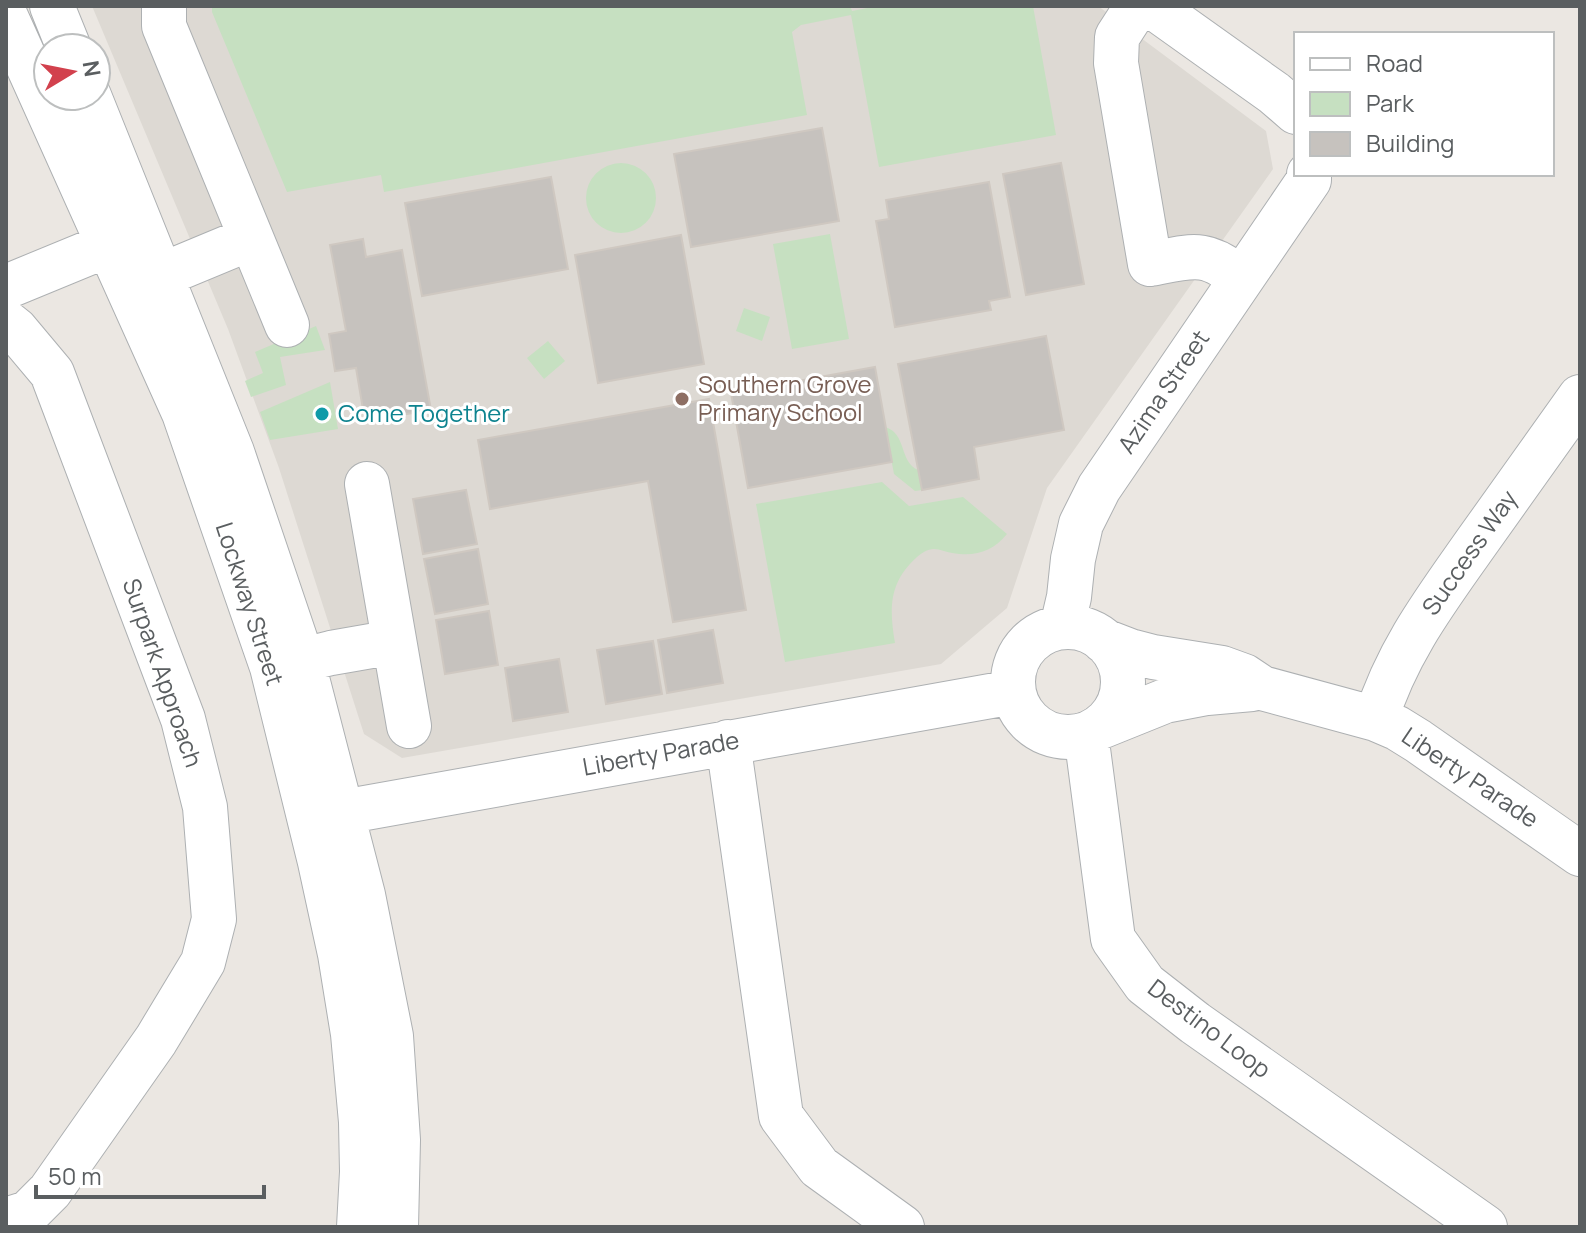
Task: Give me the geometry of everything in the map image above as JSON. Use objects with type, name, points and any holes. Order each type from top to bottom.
[{"type":"street","points":[[52,6],[63,32]]},
{"type":"street","points":[[164,6],[164,26],[287,325]]},
{"type":"street","points":[[1137,6],[1117,37],[1116,63],[1150,264],[1200,255],[1227,267],[1241,279]]},
{"type":"street","points":[[1152,6],[1294,110]]},
{"type":"street","name":"Lockway Street","points":[[6,17],[126,238],[162,275],[232,452],[326,814],[361,1122],[359,1227]]},
{"type":"street","name":"Lockway Street","points":[[93,112],[126,238],[184,413],[287,663]]},
{"type":"street","name":"Azima Street","points":[[1062,627],[1081,524],[1099,488],[1309,176]]},
{"type":"street","points":[[6,287],[126,238]]},
{"type":"street","points":[[162,275],[251,238]]},
{"type":"street","name":"Surpark Approach","points":[[6,322],[52,373],[183,719],[205,807],[214,919],[203,962],[156,1040],[50,1191],[28,1213],[6,1220]]},
{"type":"street","name":"Success Way","points":[[1376,719],[1392,673],[1406,647],[1580,397]]},
{"type":"street","points":[[367,484],[409,726]]},
{"type":"street","points":[[1062,627],[1077,628],[1104,641],[1121,667],[1121,695],[1109,719],[1092,731],[1071,737],[1055,736],[1027,720],[1013,692],[1013,674],[1019,656],[1030,642],[1044,632],[1062,627]]},
{"type":"street","name":"Liberty Parade","points":[[1104,641],[1153,657],[1222,668],[1244,676],[1262,688],[1376,719],[1397,728],[1580,854]]},
{"type":"street","points":[[287,663],[394,642]]},
{"type":"street","name":"Liberty Parade","points":[[1092,731],[1165,701],[1262,688]]},
{"type":"street","name":"Liberty Parade","points":[[326,814],[1013,692]]},
{"type":"street","name":"Destino Loop","points":[[1092,731],[1113,939],[1145,984],[1195,1023],[1485,1227]]},
{"type":"street","points":[[728,742],[781,1116],[819,1167],[902,1227]]},
{"type":"street","name":"Lockway Street","points":[[326,814],[363,895],[391,1036],[398,1140],[396,1227]]},
{"type":"shaded area","name":"Southern Grove Primary School","points":[[92,6],[1098,6],[1266,131],[1273,169],[1047,488],[1007,608],[941,664],[402,758],[364,734],[279,468],[228,329],[112,54],[112,32],[103,32]]},
{"type":"green space","points":[[212,6],[850,6],[852,11],[877,6],[1033,6],[1056,135],[879,167],[851,15],[801,25],[792,32],[807,115],[384,192],[381,175],[287,192]]},
{"type":"green space","points":[[628,163],[650,178],[656,198],[654,212],[646,223],[635,231],[614,233],[596,223],[588,212],[586,191],[596,173],[607,165]]},
{"type":"green space","points":[[830,234],[849,339],[792,349],[773,244]]},
{"type":"green space","points":[[744,308],[770,317],[762,341],[736,331]]},
{"type":"green space","points":[[316,326],[325,350],[280,357],[286,385],[251,397],[245,381],[263,373],[255,352]]},
{"type":"green space","points":[[548,341],[565,361],[544,379],[527,358]]},
{"type":"green space","points":[[330,382],[338,429],[270,440],[260,412]]},
{"type":"green space","points":[[885,427],[897,435],[908,461],[918,470],[922,490],[915,491],[894,474]]},
{"type":"green space","points":[[882,482],[909,506],[963,497],[1007,534],[982,552],[960,554],[931,549],[917,557],[901,576],[893,596],[895,643],[785,662],[756,504]]},
{"type":"building","points":[[822,128],[839,221],[691,247],[674,154]]},
{"type":"building","points":[[1061,163],[1084,284],[1026,295],[1003,174]]},
{"type":"building","points":[[551,177],[568,269],[422,296],[405,203]]},
{"type":"building","points":[[989,182],[1010,297],[989,301],[991,310],[895,327],[876,221],[889,219],[886,200]]},
{"type":"building","points":[[681,235],[704,364],[598,383],[575,255]]},
{"type":"building","points":[[363,239],[366,257],[402,250],[431,410],[365,421],[356,368],[335,371],[329,334],[346,331],[330,245]]},
{"type":"building","points":[[1046,336],[1064,430],[974,447],[979,479],[922,490],[898,364]]},
{"type":"building","points":[[875,367],[892,462],[748,488],[731,393]]},
{"type":"building","points":[[709,399],[746,610],[673,622],[648,481],[490,509],[478,440]]},
{"type":"building","points":[[466,490],[477,544],[423,554],[413,499]]},
{"type":"building","points":[[478,549],[488,604],[435,614],[424,559]]},
{"type":"building","points":[[489,611],[498,665],[445,674],[436,620]]},
{"type":"building","points":[[713,630],[723,683],[667,693],[658,640]]},
{"type":"building","points":[[653,641],[662,694],[606,704],[597,650]]},
{"type":"building","points":[[559,659],[568,712],[513,721],[505,668]]},
{"type":"place","name":"Southern Grove Primary School","points":[[682,399]]},
{"type":"place","name":"Come Together","points":[[322,414]]}]
